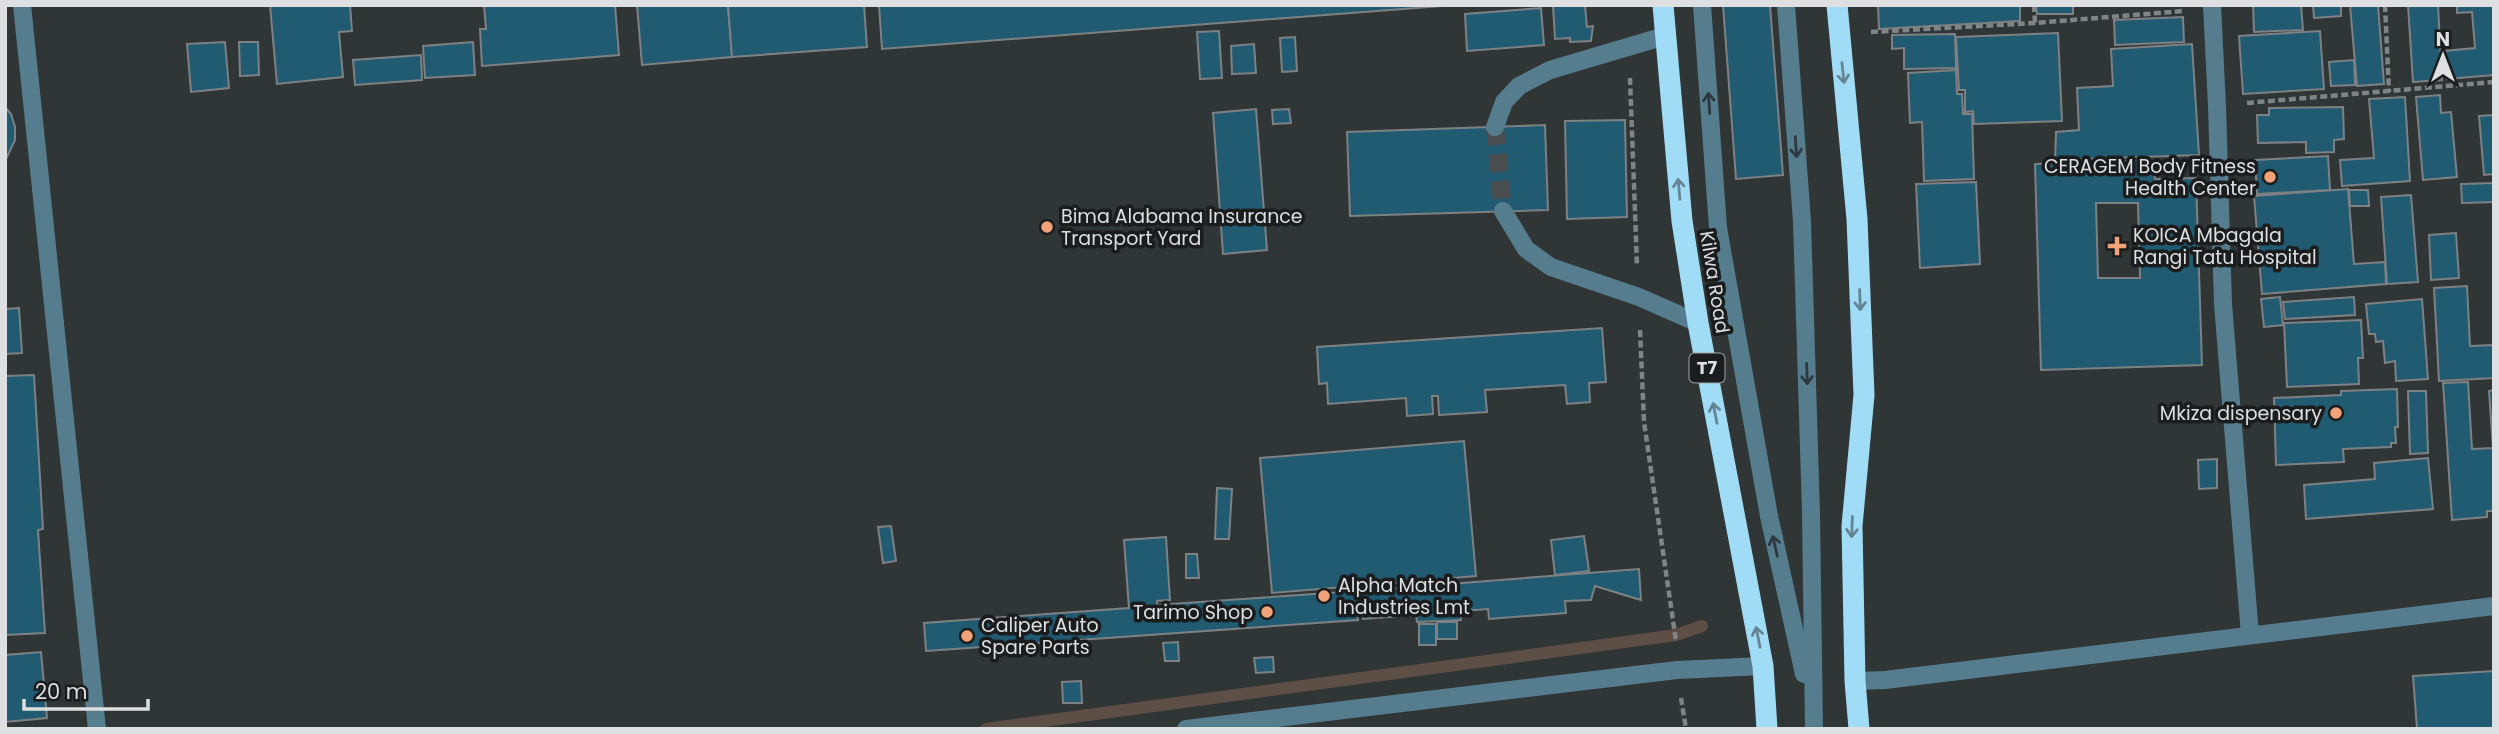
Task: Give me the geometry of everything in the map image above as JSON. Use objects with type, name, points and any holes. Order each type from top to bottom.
[{"type":"highway","name":"Kilwa Road","points":[[1663,5],[1682,221],[1698,323],[1763,666],[1767,729]]},
{"type":"highway","points":[[1836,5],[1857,219],[1864,395],[1852,526],[1855,681],[1859,729]]},
{"type":"street","points":[[22,5],[97,729]]},
{"type":"street","points":[[1702,5],[1718,228],[1769,516],[1812,708]]},
{"type":"street","points":[[1786,5],[1802,235],[1811,513],[1814,729]]},
{"type":"street","points":[[2212,7],[2223,304],[2250,635]]},
{"type":"street","points":[[1495,127],[1504,102],[1519,86],[1550,71],[1665,36]]},
{"type":"street","points":[[1503,211],[1526,249],[1551,267],[1639,297],[1698,323]]},
{"type":"street","points":[[1855,681],[1885,680],[2494,606]]},
{"type":"street","points":[[1186,729],[1677,670],[1763,666]]},
{"type":"path","points":[[2034,5],[2035,23]]},
{"type":"path","points":[[2385,5],[2389,92]]},
{"type":"path","points":[[1839,34],[2035,23],[2212,7]]},
{"type":"path","points":[[1630,48],[1631,137],[1644,422],[1676,635],[1677,670],[1686,729]]},
{"type":"path","points":[[2217,106],[2494,82]]},
{"type":"building","points":[[270,5],[350,5],[352,31],[339,32],[343,77],[277,84]]},
{"type":"building","points":[[484,5],[615,5],[619,55],[482,66],[480,29],[486,29]]},
{"type":"building","points":[[637,5],[728,5],[732,57],[642,65]]},
{"type":"building","points":[[728,5],[864,5],[867,47],[732,57]]},
{"type":"building","points":[[879,5],[1455,5],[882,49]]},
{"type":"building","points":[[1553,5],[1585,5],[1587,27],[1593,26],[1591,41],[1570,42],[1570,38],[1555,39]]},
{"type":"building","points":[[1723,5],[1770,5],[1783,175],[1736,179]]},
{"type":"building","points":[[1878,5],[2020,5],[2020,21],[1879,29]]},
{"type":"building","points":[[2036,5],[2073,5],[2073,14],[2037,14]]},
{"type":"building","points":[[2253,5],[2301,5],[2303,30],[2254,32]]},
{"type":"building","points":[[2313,5],[2341,5],[2341,16],[2314,18]]},
{"type":"building","points":[[2350,5],[2378,5],[2384,84],[2357,86]]},
{"type":"building","points":[[2408,5],[2438,5],[2442,80],[2413,82]]},
{"type":"building","points":[[2457,5],[2494,5],[2494,75],[2447,79],[2444,51],[2475,48],[2472,12],[2457,13]]},
{"type":"building","points":[[1541,8],[1544,45],[1467,51],[1465,14]]},
{"type":"building","points":[[2183,17],[2184,42],[2115,45],[2114,20]]},
{"type":"building","points":[[1219,31],[1222,78],[1200,79],[1197,32]]},
{"type":"building","points":[[2320,31],[2324,89],[2243,94],[2239,36]]},
{"type":"building","points":[[2058,33],[2062,121],[1974,124],[1973,111],[1965,112],[1965,90],[1959,90],[1956,37]]},
{"type":"building","points":[[1955,34],[1956,68],[1904,69],[1904,48],[1892,49],[1892,35]]},
{"type":"building","points":[[1295,37],[1297,71],[1282,72],[1280,38]]},
{"type":"building","points":[[225,42],[229,88],[191,92],[187,44]]},
{"type":"building","points":[[239,42],[258,42],[259,75],[240,76]]},
{"type":"building","points":[[473,42],[475,75],[425,78],[423,46]]},
{"type":"building","points":[[1254,44],[1256,73],[1232,74],[1231,46]]},
{"type":"building","points":[[2192,44],[2199,155],[2055,160],[2056,132],[2079,130],[2077,88],[2113,86],[2111,49]]},
{"type":"building","points":[[421,55],[422,80],[355,85],[353,60]]},
{"type":"building","points":[[2354,60],[2355,85],[2331,86],[2329,62]]},
{"type":"building","points":[[1956,70],[1957,94],[1962,94],[1963,114],[1972,114],[1974,179],[1924,181],[1922,122],[1910,123],[1908,73]]},
{"type":"building","points":[[2440,95],[2441,113],[2451,112],[2457,177],[2423,180],[2416,97]]},
{"type":"building","points":[[2405,97],[2410,181],[2342,186],[2340,160],[2374,158],[2369,99]]},
{"type":"building","points":[[5,107],[11,114],[15,127],[15,140],[5,161]]},
{"type":"building","points":[[2343,107],[2344,139],[2334,140],[2334,152],[2306,153],[2306,142],[2258,143],[2257,115],[2269,115],[2269,108]]},
{"type":"building","points":[[1256,109],[1267,250],[1223,254],[1213,113]]},
{"type":"building","points":[[1289,109],[1291,123],[1273,124],[1272,110]]},
{"type":"building","points":[[2494,115],[2494,174],[2484,175],[2479,116]]},
{"type":"building","points":[[1625,120],[1627,217],[1567,219],[1565,121]]},
{"type":"building","points":[[1545,125],[1548,210],[1350,216],[1347,132]]},
{"type":"building","points":[[2328,156],[2330,190],[2257,194],[2255,160]]},
{"type":"building","name":"KOICA Mbagala Rangi Tatu Hospital","points":[[2154,160],[2155,179],[2196,178],[2202,365],[2041,370],[2035,164]],"holes":[[[2096,203],[2138,203],[2140,278],[2098,278]]]},
{"type":"building","points":[[1976,182],[1980,264],[1920,268],[1916,184]]},
{"type":"building","points":[[2494,183],[2494,202],[2462,203],[2461,184]]},
{"type":"building","points":[[2348,189],[2354,264],[2385,262],[2386,284],[2262,294],[2254,196]]},
{"type":"building","points":[[2349,190],[2368,190],[2369,206],[2350,206]]},
{"type":"building","points":[[2411,195],[2418,282],[2387,284],[2381,197]]},
{"type":"building","points":[[2456,233],[2459,278],[2431,280],[2429,235]]},
{"type":"building","points":[[2467,286],[2470,346],[2493,345],[2494,378],[2439,381],[2434,288]]},
{"type":"building","points":[[2280,297],[2283,325],[2264,327],[2261,299]]},
{"type":"building","points":[[2354,297],[2355,315],[2285,319],[2283,302]]},
{"type":"building","points":[[2422,299],[2428,379],[2396,381],[2395,361],[2385,363],[2383,341],[2376,342],[2375,334],[2369,334],[2366,304]]},
{"type":"building","points":[[19,308],[22,353],[5,354],[5,309]]},
{"type":"building","points":[[2361,320],[2363,358],[2358,358],[2359,384],[2287,387],[2284,323]]},
{"type":"building","points":[[1602,328],[1606,382],[1589,383],[1590,402],[1567,404],[1565,385],[1485,390],[1487,412],[1439,415],[1438,396],[1432,396],[1433,414],[1407,416],[1406,398],[1328,404],[1327,383],[1319,384],[1317,347]]},
{"type":"building","points":[[34,375],[43,529],[38,530],[45,633],[5,635],[5,376]]},
{"type":"building","points":[[2468,382],[2472,449],[2493,448],[2489,391],[2494,390],[2494,511],[2487,511],[2487,517],[2452,520],[2443,383]]},
{"type":"building","name":"Mkiza dispensary","points":[[2397,389],[2398,427],[2395,427],[2396,443],[2391,443],[2391,447],[2343,449],[2344,462],[2276,465],[2274,398]]},
{"type":"building","points":[[2408,391],[2426,391],[2428,453],[2410,454]]},
{"type":"building","points":[[1464,441],[1476,576],[1272,593],[1260,458]]},
{"type":"building","points":[[2428,458],[2433,509],[2306,519],[2304,485],[2375,479],[2374,463]]},
{"type":"building","points":[[2217,459],[2217,488],[2199,489],[2198,460]]},
{"type":"building","points":[[1217,488],[1232,489],[1229,539],[1215,539]]},
{"type":"building","points":[[891,526],[896,561],[883,563],[878,527]]},
{"type":"building","points":[[1584,536],[1589,571],[1555,575],[1551,540]]},
{"type":"building","name":"Alpha Match Industries Lmt","points":[[1166,537],[1170,600],[1157,601],[1157,605],[1356,591],[1358,620],[926,651],[924,623],[1129,608],[1124,540]]},
{"type":"building","points":[[1186,554],[1197,554],[1199,578],[1186,578]]},
{"type":"building","name":"Alpha Match Industries Lmt","points":[[1639,569],[1641,600],[1595,586],[1591,600],[1565,601],[1566,613],[1489,619],[1488,609],[1460,611],[1461,620],[1417,622],[1416,615],[1363,619],[1360,591]]},
{"type":"building","points":[[1437,622],[1457,622],[1457,639],[1437,639]]},
{"type":"building","points":[[1419,624],[1436,624],[1436,645],[1419,645]]},
{"type":"building","points":[[1178,642],[1179,661],[1165,661],[1163,643]]},
{"type":"building","points":[[41,652],[47,718],[5,722],[5,655]]},
{"type":"building","points":[[1273,657],[1274,672],[1256,673],[1254,658]]},
{"type":"building","points":[[2494,671],[2494,729],[2417,729],[2413,676]]},
{"type":"building","points":[[1081,681],[1082,703],[1063,703],[1062,682]]},
{"type":"waterway","points":[[986,729],[1676,635],[1702,626]]},
{"type":"tunnel","points":[[1495,127],[1503,211]]},
{"type":"place","name":"CERAGEM Body Fitness Health Center","points":[[2270,177]]},
{"type":"place","name":"Bima Alabama Insurance Transport Yard","points":[[1047,227]]},
{"type":"place","name":"KOICA Mbagala Rangi Tatu Hospital","points":[[2117,246]]},
{"type":"place","name":"Mkiza dispensary","points":[[2336,413]]},
{"type":"place","name":"Alpha Match Industries Lmt","points":[[1324,596]]},
{"type":"place","name":"Tarimo Shop","points":[[1267,612]]},
{"type":"place","name":"Caliper Auto Spare Parts","points":[[967,636]]}]
